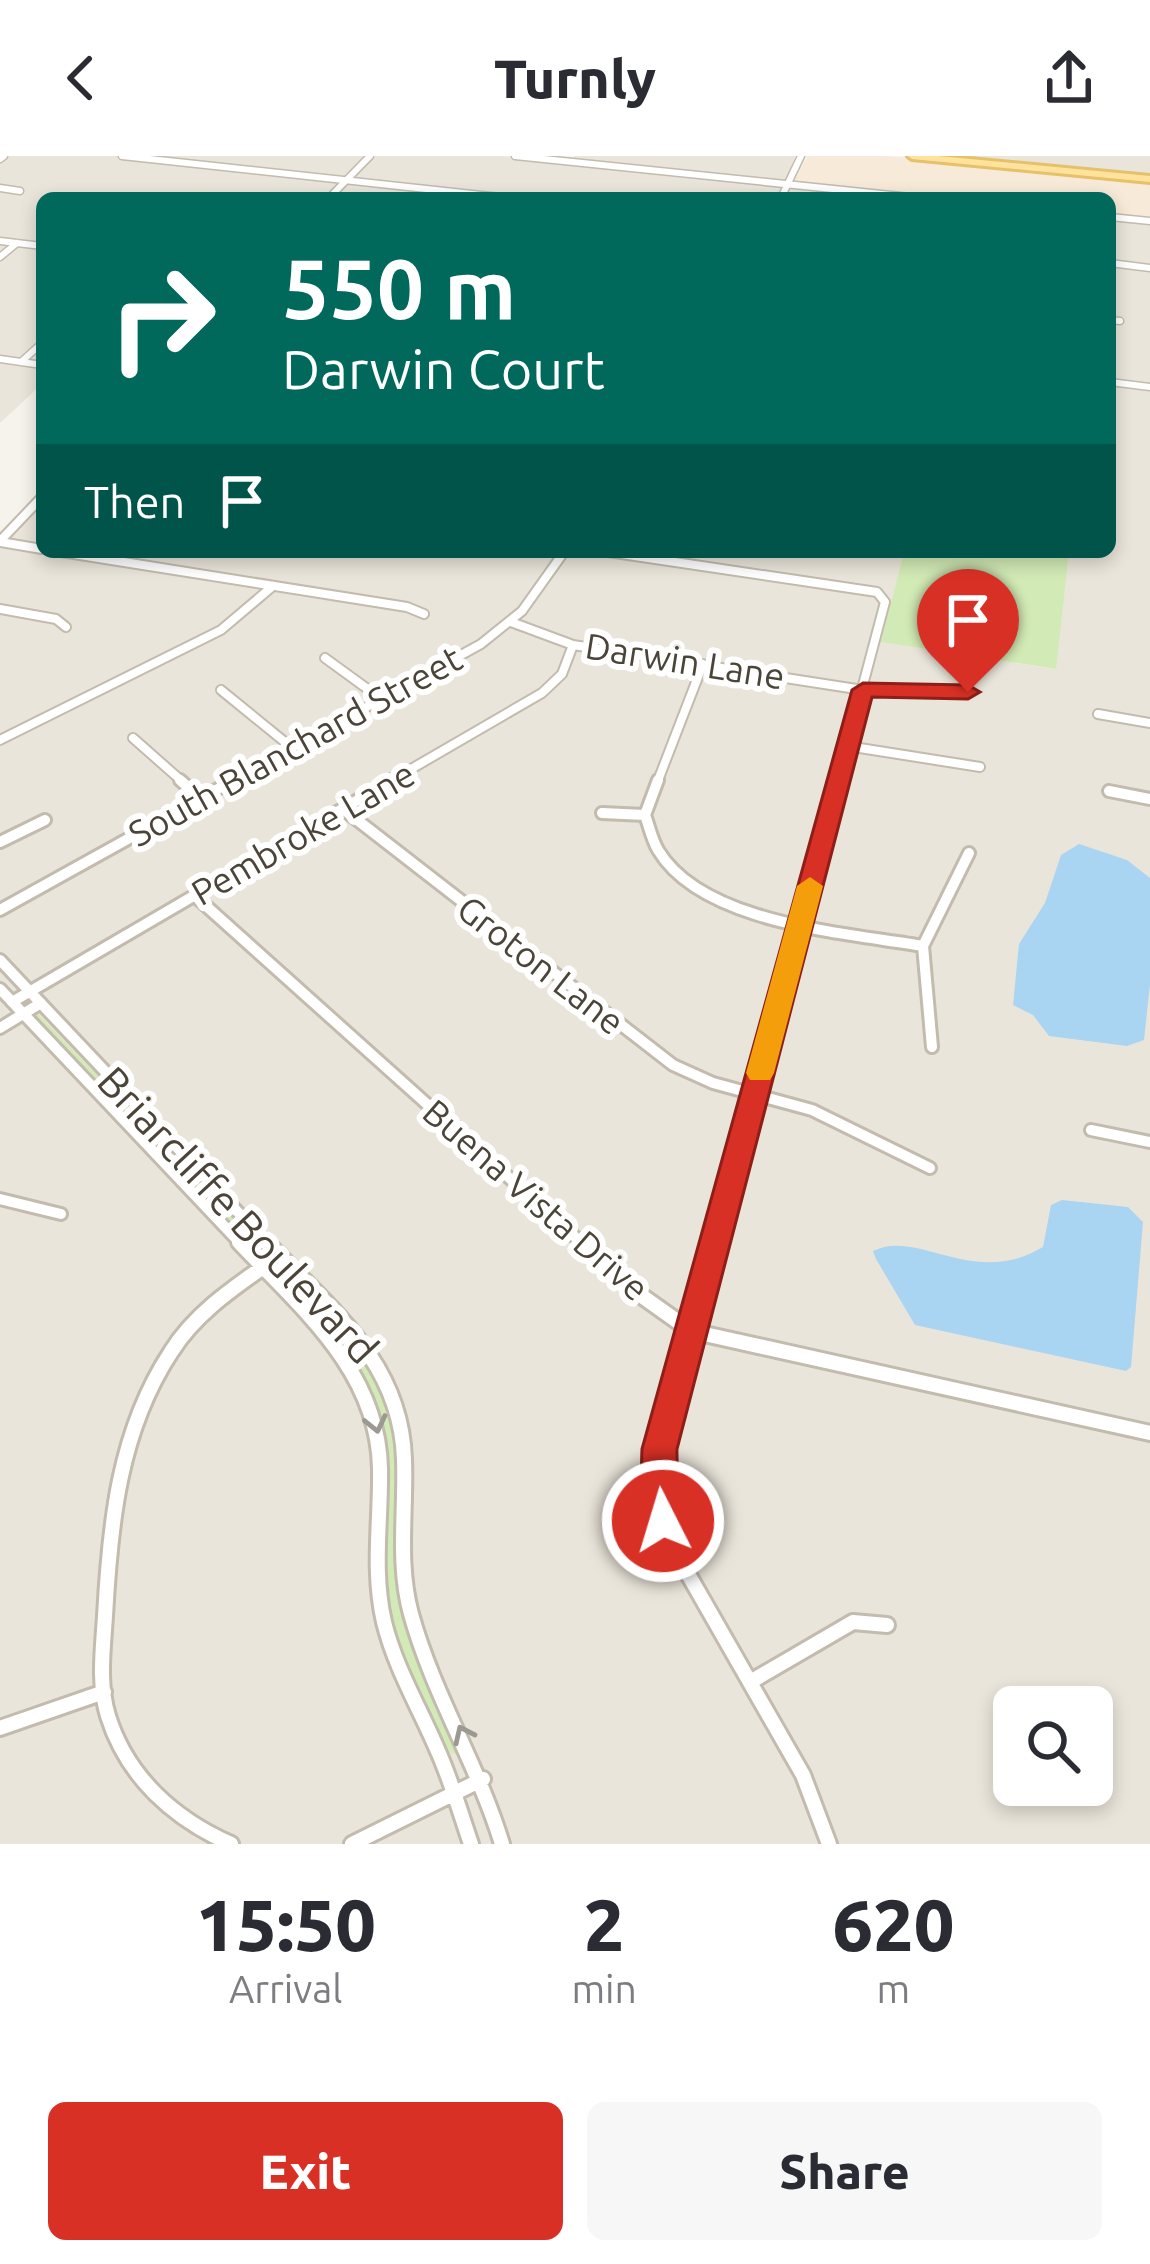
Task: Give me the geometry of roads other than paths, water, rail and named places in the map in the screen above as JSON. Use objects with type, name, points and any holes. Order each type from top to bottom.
[{"type":"main road","points":[[912,156],[1003,160],[1150,179]]},
{"type":"street","points":[[122,156],[455,192]]},
{"type":"street","points":[[335,192],[370,156]]},
{"type":"street","points":[[515,156],[583,159],[863,192]]},
{"type":"street","points":[[784,192],[801,156]]},
{"type":"street","points":[[0,188],[20,190]]},
{"type":"street","points":[[1116,218],[1150,221]]},
{"type":"street","points":[[0,241],[36,245]]},
{"type":"street","points":[[0,257],[16,243]]},
{"type":"street","points":[[1116,264],[1150,268]]},
{"type":"street","points":[[21,362],[36,348]]},
{"type":"street","points":[[0,359],[36,364]]},
{"type":"street","points":[[1116,383],[1150,387]]},
{"type":"street","points":[[0,542],[36,503]]},
{"type":"street","points":[[0,542],[36,548]]},
{"type":"street","points":[[98,558],[407,607],[424,614]]},
{"type":"street","name":"South Blanchard Street","points":[[0,910],[481,644],[512,622],[560,558]]},
{"type":"street","points":[[647,558],[884,595],[863,690],[659,1449],[658,1495],[672,1546],[803,1775],[829,1844]]},
{"type":"street","points":[[0,740],[221,630],[273,586]]},
{"type":"street","points":[[0,609],[56,619],[66,627]]},
{"type":"street","name":"Darwin Lane","points":[[512,622],[573,645],[863,690],[968,692]]},
{"type":"street","name":"Pembroke Lane","points":[[12,1002],[550,687],[562,674],[573,645]]},
{"type":"street","points":[[325,658],[380,698]]},
{"type":"street","points":[[703,664],[645,815],[657,854],[687,884],[722,903],[923,946]]},
{"type":"street","points":[[220,690],[291,747]]},
{"type":"street","points":[[1098,714],[1150,723]]},
{"type":"street","points":[[134,738],[200,798]]},
{"type":"street","points":[[848,746],[980,767]]},
{"type":"street","points":[[1109,791],[1150,799]]},
{"type":"street","name":"Groton Lane","points":[[343,809],[653,1052],[693,1075],[812,1110],[930,1168]]},
{"type":"street","points":[[602,813],[645,815]]},
{"type":"street","points":[[0,842],[45,820]]},
{"type":"street","points":[[932,1047],[923,946],[969,853]]},
{"type":"street","name":"Buena Vista Drive","points":[[195,896],[639,1294],[691,1330],[1150,1433]]},
{"type":"street","name":"Briarcliffe Boulevard","points":[[0,960],[362,1339],[394,1396],[406,1452],[402,1558],[410,1612],[483,1779],[502,1844]]},
{"type":"street","name":"Briarcliffe Boulevard","points":[[0,989],[342,1353],[378,1419],[382,1467],[374,1567],[378,1596],[394,1652],[471,1844]]},
{"type":"street","points":[[0,1028],[41,1004]]},
{"type":"street","points":[[1091,1130],[1150,1142]]},
{"type":"street","points":[[0,1199],[61,1214]]},
{"type":"street","points":[[231,1844],[183,1820],[154,1793],[130,1760],[109,1717],[104,1692],[109,1527],[124,1450],[163,1364],[181,1336],[280,1255]]},
{"type":"street","points":[[750,1682],[853,1622],[887,1625]]},
{"type":"street","points":[[0,1728],[104,1692]]},
{"type":"street","points":[[352,1844],[483,1779]]},
{"type":"water","points":[[1079,844],[1127,860],[1150,878],[1150,984],[1144,1040],[1127,1046],[1049,1036],[1033,1015],[1013,1005],[1019,944],[1045,903],[1061,855]]},
{"type":"water","points":[[1062,1200],[1128,1207],[1143,1222],[1131,1367],[1126,1371],[915,1325],[873,1251],[890,1246],[970,1261],[1018,1258],[1043,1247],[1051,1205]]}]
